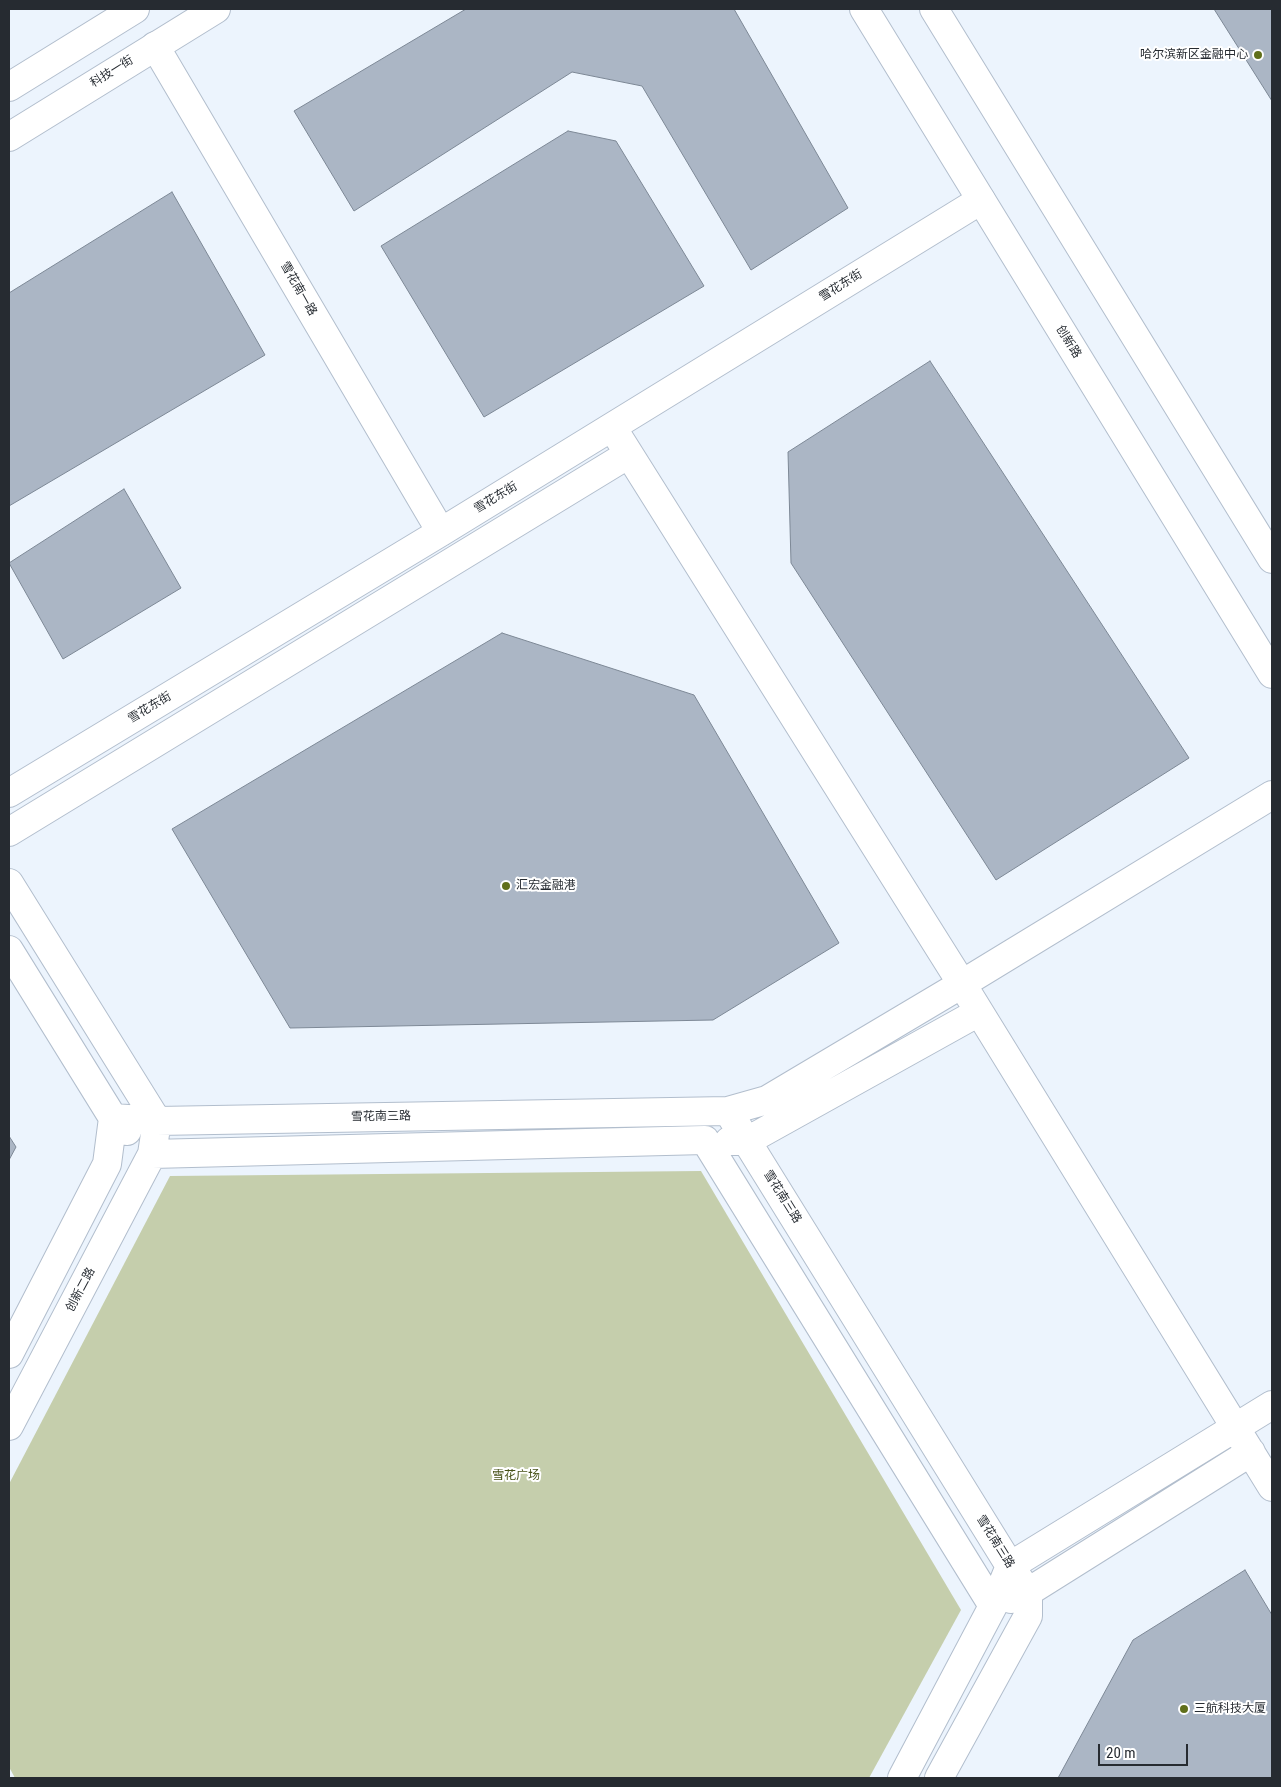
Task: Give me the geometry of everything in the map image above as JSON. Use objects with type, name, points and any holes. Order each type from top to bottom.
[{"type":"street","points":[[9,87],[135,9]]},
{"type":"street","name":"科技一街","points":[[9,136],[216,9]]},
{"type":"street","name":"创新路","points":[[864,9],[1272,674]]},
{"type":"street","points":[[934,9],[1272,559]]},
{"type":"street","name":"雪花南一路","points":[[155,46],[441,532]]},
{"type":"street","name":"雪花东街","points":[[9,793],[441,532],[981,200]]},
{"type":"street","points":[[612,427],[962,984],[1272,1487]]},
{"type":"street","points":[[9,832],[629,454]]},
{"type":"street","points":[[728,1111],[767,1100],[962,984],[1272,795]]},
{"type":"street","points":[[9,883],[157,1121]]},
{"type":"street","points":[[9,950],[113,1118],[152,1154],[705,1140],[747,1141],[979,1012]]},
{"type":"street","name":"雪花南三路","points":[[157,1121],[728,1111],[1010,1566],[1028,1592]]},
{"type":"street","points":[[113,1118],[157,1121]]},
{"type":"street","points":[[9,1354],[107,1164],[113,1118]]},
{"type":"street","name":"创新二路","points":[[9,1426],[152,1154],[157,1121]]},
{"type":"street","points":[[705,1140],[993,1606]]},
{"type":"street","points":[[902,1778],[993,1606],[1010,1566],[1272,1405]]},
{"type":"street","points":[[993,1606],[1028,1592],[1251,1452]]},
{"type":"street","points":[[939,1778],[1028,1616],[1028,1592]]},
{"type":"green space","name":"雪花广场","points":[[701,1171],[961,1610],[869,1778],[15,1778],[9,1767],[9,1484],[170,1176]]},
{"type":"building","points":[[466,9],[734,9],[848,208],[751,270],[642,86],[572,72],[354,211],[294,111]]},
{"type":"building","name":"哈尔滨新区金融中心","points":[[1214,9],[1272,9],[1272,101]]},
{"type":"building","points":[[568,131],[616,141],[704,286],[484,417],[381,246]]},
{"type":"building","points":[[172,192],[265,355],[9,506],[9,293]]},
{"type":"building","points":[[930,361],[1189,758],[996,880],[791,563],[788,452]]},
{"type":"building","points":[[124,489],[181,588],[63,659],[9,563]]},
{"type":"building","name":"汇宏金融港","points":[[502,633],[694,695],[839,943],[713,1020],[290,1028],[172,829]]},
{"type":"building","points":[[9,1136],[16,1147],[9,1160]]},
{"type":"building","name":"三航科技大厦","points":[[1245,1570],[1272,1615],[1272,1778],[1058,1778],[1133,1640]]},
{"type":"place","name":"哈尔滨新区金融中心","points":[[1258,55]]},
{"type":"place","name":"汇宏金融港","points":[[506,886]]},
{"type":"place","name":"三航科技大厦","points":[[1184,1709]]}]
